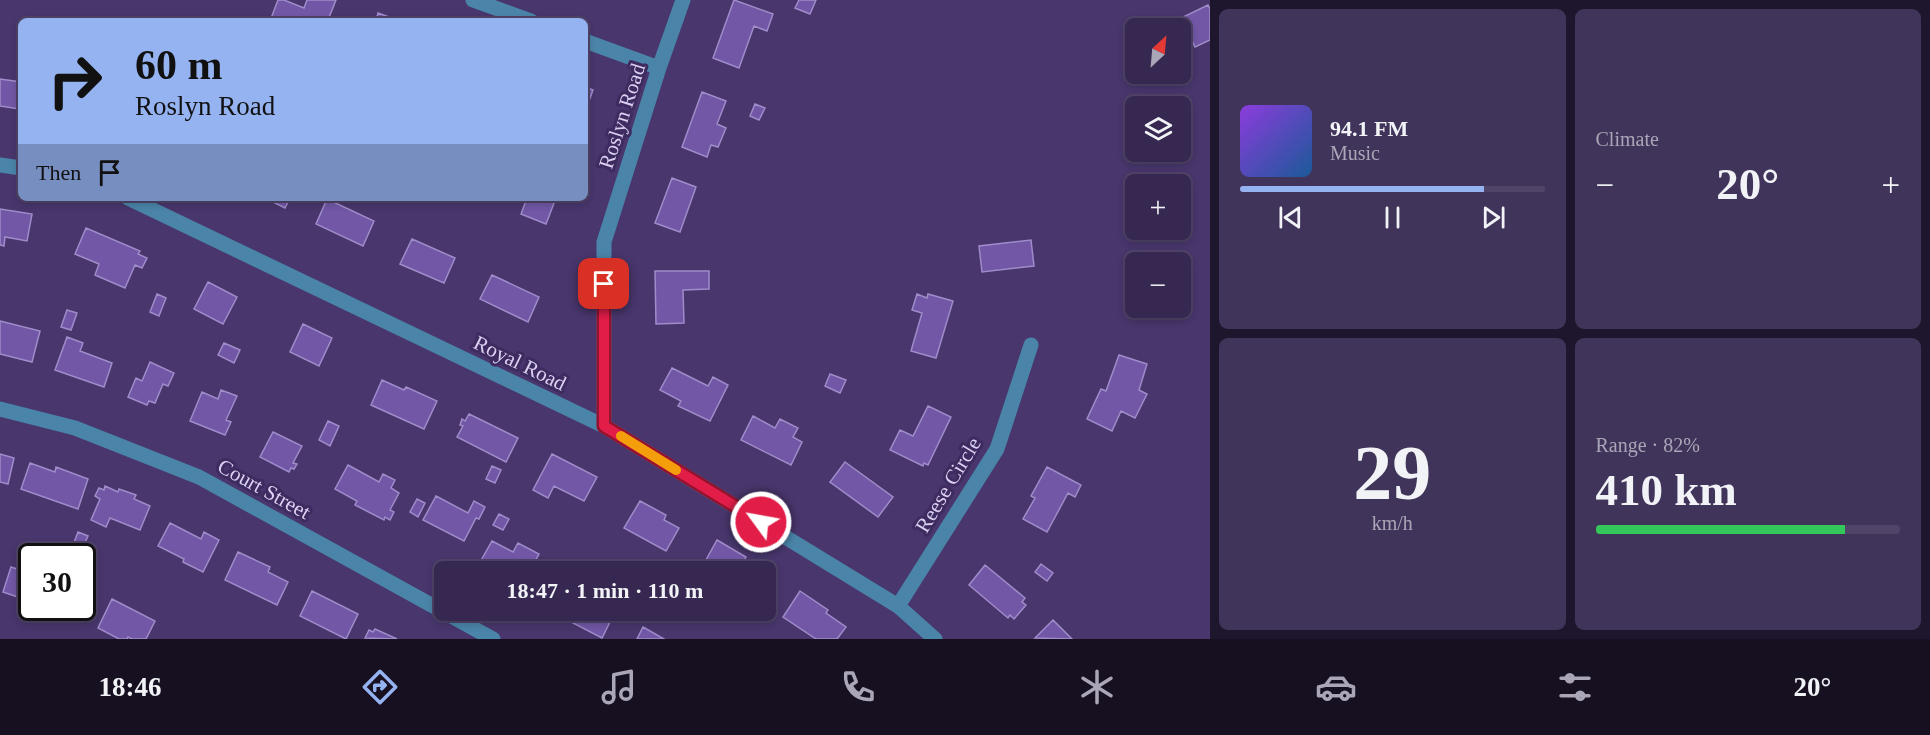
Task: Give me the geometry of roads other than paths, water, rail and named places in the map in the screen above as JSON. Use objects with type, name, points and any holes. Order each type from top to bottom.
[{"type":"street","points":[[473,0],[523,18]]},
{"type":"street","name":"Roslyn Road","points":[[604,426],[604,242],[683,0]]},
{"type":"street","points":[[588,42],[659,68]]},
{"type":"street","points":[[0,165],[18,168]]},
{"type":"street","name":"Royal Road","points":[[134,201],[604,426],[898,606],[935,639]]},
{"type":"street","name":"Reese Circle","points":[[898,606],[997,449],[1031,345]]},
{"type":"street","name":"Court Street","points":[[0,409],[75,429],[198,477],[493,639]]}]
